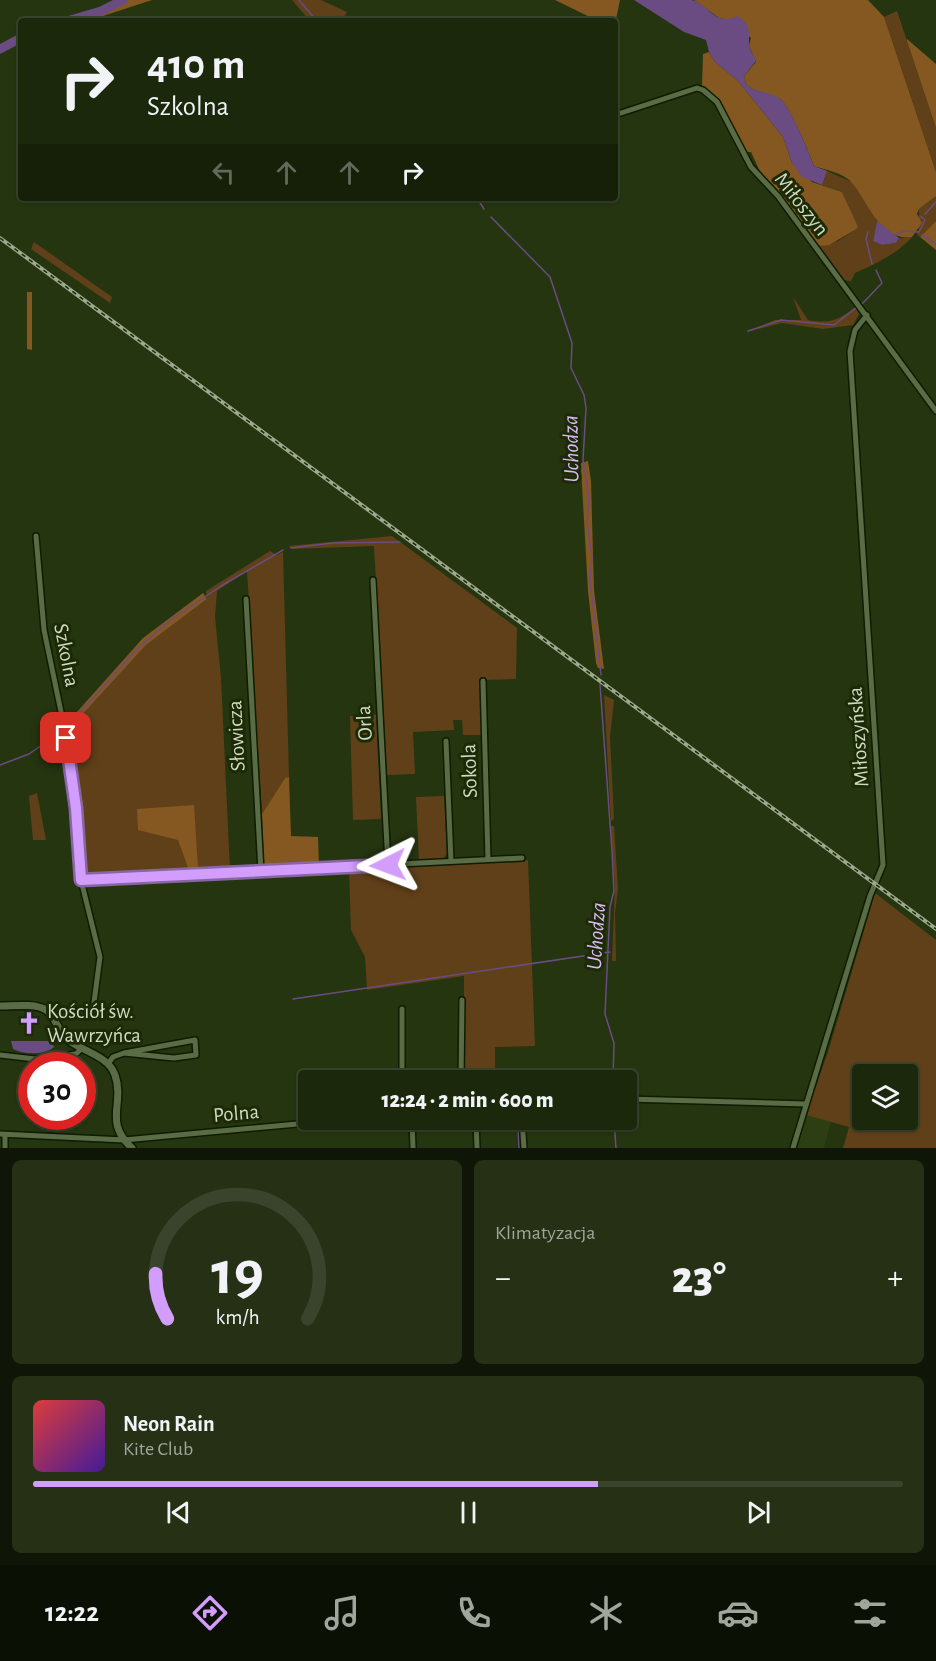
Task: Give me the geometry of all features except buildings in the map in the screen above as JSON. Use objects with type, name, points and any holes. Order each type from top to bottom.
[{"type":"street","name":"Miłoszyn","points":[[618,114],[697,88],[712,95],[751,167],[778,196],[936,411]]},
{"type":"street","name":"Miłoszyńska","points":[[793,1148],[870,896],[883,865],[850,351],[855,330],[867,315]]},
{"type":"street","name":"Szkolna","points":[[36,536],[44,630],[70,755],[81,880],[100,957],[95,1007],[87,1014],[58,1012],[51,1015]]},
{"type":"street","name":"Orla","points":[[373,580],[388,865]]},
{"type":"street","name":"Słowicza","points":[[246,598],[261,871]]},
{"type":"street","name":"Sokola","points":[[483,681],[488,860]]},
{"type":"street","points":[[446,741],[451,861]]},
{"type":"street","points":[[81,880],[522,858]]},
{"type":"street","points":[[461,1070],[462,1000]]},
{"type":"street","points":[[0,1006],[41,1008],[51,1015],[62,1035],[108,1064],[117,1080],[116,1124],[124,1140],[132,1148]]},
{"type":"street","points":[[402,1009],[402,1070]]},
{"type":"street","points":[[108,1064],[113,1057],[124,1053],[195,1040],[196,1055],[174,1058],[124,1053]]},
{"type":"street","points":[[0,1055],[34,1059],[76,1054],[81,1049]]},
{"type":"street","points":[[637,1099],[806,1104]]},
{"type":"street","name":"Polna","points":[[3,1135],[124,1140],[298,1124]]},
{"type":"street","points":[[411,1130],[412,1148]]},
{"type":"street","points":[[476,1130],[477,1148]]},
{"type":"street","points":[[523,1130],[524,1148]]},
{"type":"street","points":[[3,1135],[4,1148]]},
{"type":"shaded area","points":[[116,0],[152,0],[100,17],[98,10]]},
{"type":"shaded area","points":[[292,0],[321,0],[347,12],[344,18],[307,18]]},
{"type":"shaded area","points":[[555,0],[620,0],[616,18],[592,18]]},
{"type":"shaded area","points":[[634,0],[691,0],[722,19],[737,16],[742,19],[748,27],[750,48],[756,61],[744,76],[746,84],[776,96],[784,103],[814,166],[827,171],[822,185],[802,177],[792,163],[783,137],[738,81],[715,62],[706,40],[684,32]]},
{"type":"shaded area","points":[[694,0],[868,0],[884,17],[936,172],[936,196],[919,209],[917,214],[922,223],[912,237],[901,237],[883,227],[849,180],[834,172],[814,166],[784,103],[776,96],[746,84],[744,76],[756,62],[749,46],[751,38],[729,20],[719,18]]},
{"type":"shaded area","points":[[897,11],[936,128],[936,172],[884,17]]},
{"type":"shaded area","points":[[907,39],[936,64],[936,128],[907,41]]},
{"type":"shaded area","points":[[709,52],[715,62],[738,81],[783,137],[792,163],[812,182],[842,192],[858,227],[855,230],[829,245],[818,246],[762,176],[751,152],[746,152],[719,99],[702,86],[703,54]]},
{"type":"shaded area","points":[[827,171],[852,182],[877,221],[873,241],[882,245],[896,243],[899,238],[912,237],[893,253],[855,273],[851,281],[843,280],[818,246],[838,241],[855,230],[852,215],[842,192],[822,185]]},
{"type":"shaded area","points":[[936,196],[936,221],[920,237],[916,233],[919,230],[919,209]]},
{"type":"shaded area","points":[[877,221],[899,238],[896,243],[882,245],[873,241]]},
{"type":"shaded area","points":[[936,221],[936,250],[920,237]]},
{"type":"shaded area","points":[[34,242],[112,297],[110,303],[31,249]]},
{"type":"shaded area","points":[[27,292],[32,292],[32,350],[27,349]]},
{"type":"shaded area","points":[[793,297],[808,320],[834,320],[856,306],[859,314],[853,325],[823,329],[782,323],[746,332],[775,320],[801,320]]},
{"type":"shaded area","points":[[588,461],[591,481],[594,590],[604,669],[598,668],[596,663],[588,591],[581,463]]},
{"type":"shaded area","points":[[392,536],[517,628],[516,679],[481,680],[482,735],[463,735],[462,720],[453,720],[454,730],[413,732],[415,774],[387,775],[374,546],[291,549],[289,546]]},
{"type":"shaded area","points":[[270,551],[277,555],[283,552],[289,777],[285,778],[262,814],[247,571],[217,591],[215,617],[221,678],[230,870],[85,876],[70,728],[146,645],[207,599],[206,591]]},
{"type":"shaded area","points":[[203,593],[207,599],[146,645],[70,728],[68,722],[143,638]]},
{"type":"shaded area","points":[[604,695],[614,700],[610,737],[614,819],[611,821]]},
{"type":"shaded area","points":[[376,715],[381,819],[353,820],[350,716]]},
{"type":"shaded area","points":[[289,777],[291,836],[318,837],[319,866],[264,867],[262,814],[285,778]]},
{"type":"shaded area","points":[[37,793],[46,840],[33,840],[29,796]]},
{"type":"shaded area","points":[[444,796],[447,853],[443,860],[419,861],[416,797]]},
{"type":"shaded area","points":[[194,805],[198,869],[189,870],[178,840],[138,830],[137,809]]},
{"type":"shaded area","points":[[610,826],[614,826],[618,889],[615,913],[616,961],[612,961],[615,887]]},
{"type":"shaded area","points":[[528,860],[535,1046],[495,1047],[495,1070],[464,1070],[464,976],[367,990],[365,957],[351,930],[349,868]]},
{"type":"shaded area","points":[[875,893],[936,940],[936,1148],[843,1148],[849,1127],[806,1115],[829,1049]]},
{"type":"shaded area","points":[[11,1041],[52,1041],[54,1047],[43,1052],[23,1052],[13,1049]]},
{"type":"shaded area","points":[[806,1115],[831,1121],[824,1148],[796,1148]]},
{"type":"waterway","points":[[77,18],[101,11],[123,0]]},
{"type":"waterway","name":"Uchodza","points":[[299,0],[314,18]]},
{"type":"waterway","points":[[0,49],[18,40]]},
{"type":"waterway","name":"Uchodza","points":[[479,201],[484,209]]},
{"type":"waterway","points":[[925,214],[936,202]]},
{"type":"waterway","points":[[895,235],[904,231],[919,232],[925,220],[920,216]]},
{"type":"waterway","name":"Uchodza","points":[[491,217],[550,277],[572,343],[571,368],[584,395],[586,408],[583,460],[589,498],[587,521],[592,557],[590,580],[601,675]]},
{"type":"waterway","points":[[868,232],[866,239],[872,264]]},
{"type":"waterway","points":[[922,235],[936,244]]},
{"type":"waterway","points":[[862,304],[882,283],[876,270]]},
{"type":"waterway","points":[[748,331],[781,320],[834,325],[857,307]]},
{"type":"waterway","points":[[291,548],[332,543],[400,542]]},
{"type":"waterway","points":[[67,727],[139,647],[172,619],[221,586],[283,550]]},
{"type":"waterway","name":"Uchodza","points":[[600,684],[614,891],[610,907],[605,1014],[614,1043],[613,1070]]},
{"type":"waterway","points":[[0,765],[29,754],[62,731]]},
{"type":"waterway","points":[[293,999],[610,952]]},
{"type":"waterway","points":[[518,1130],[519,1148]]},
{"type":"waterway","name":"Uchodza","points":[[615,1130],[616,1148]]},
{"type":"railway","points":[[0,238],[936,929]]},
{"type":"place","name":"Kościół św. Wawrzyńca","points":[[29,1023]]},
{"type":"route","points":[[66,738],[76,808],[81,880],[388,865]]}]
